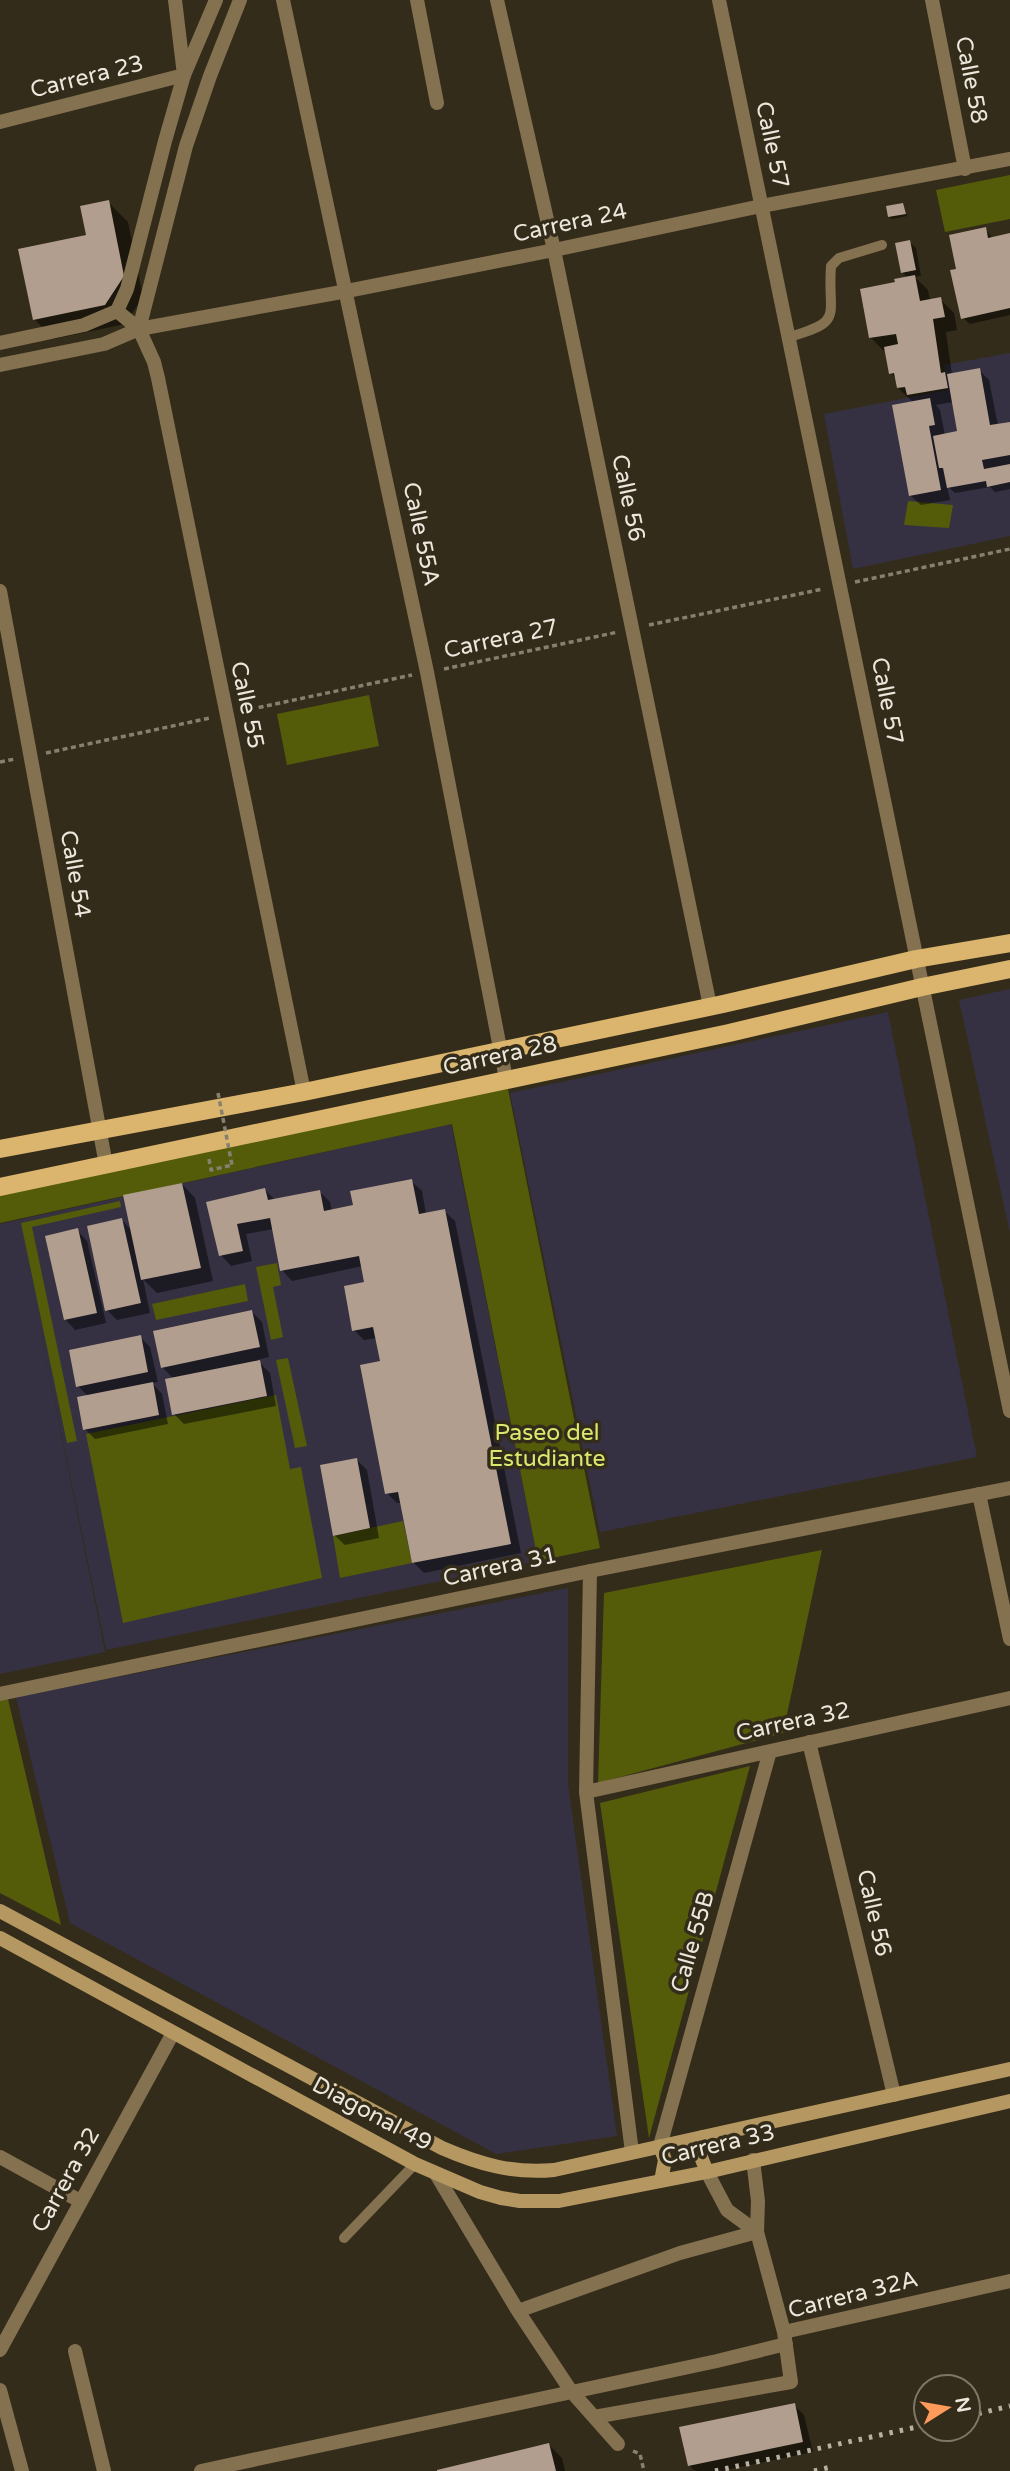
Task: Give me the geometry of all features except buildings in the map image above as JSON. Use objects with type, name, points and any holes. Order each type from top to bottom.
[{"type":"main road","name":"Carrera 28","points":[[0,1149],[304,1092],[916,960],[1010,943]]},
{"type":"main road","name":"Carrera 28","points":[[0,1186],[729,1033],[1010,969]]},
{"type":"main road","name":"Diagonal 49","points":[[0,1911],[442,2148],[472,2161]]},
{"type":"main road","name":"Diagonal 49","points":[[0,1938],[436,2174]]},
{"type":"main road","name":"Carrera 33","points":[[472,2161],[516,2171],[554,2170],[1010,2070]]},
{"type":"main road","name":"Carrera 33","points":[[436,2174],[480,2192],[542,2202],[707,2172],[1010,2101]]},
{"type":"main road","points":[[702,2137],[699,2152],[707,2172]]},
{"type":"main road","points":[[660,2146],[664,2160],[661,2181]]},
{"type":"street","points":[[176,0],[184,75]]},
{"type":"street","points":[[0,342],[84,325],[117,311],[127,289],[184,75],[216,0]]},
{"type":"street","points":[[117,311],[139,329],[186,146],[209,76],[240,0]]},
{"type":"street","name":"Calle 55A","points":[[283,0],[427,672],[506,1079]]},
{"type":"street","points":[[417,0],[437,103]]},
{"type":"street","name":"Calle 56","points":[[497,0],[554,250],[710,1006]]},
{"type":"street","name":"Calle 57","points":[[719,0],[1010,1411]]},
{"type":"street","name":"Calle 58","points":[[932,0],[965,169]]},
{"type":"street","name":"Carrera 23","points":[[0,122],[184,75]]},
{"type":"street","name":"Carrera 24","points":[[0,365],[104,344],[139,329],[347,291],[761,206],[1010,159]]},
{"type":"street","name":"Calle 55","points":[[139,329],[158,378],[304,1092]]},
{"type":"street","name":"Calle 54","points":[[0,591],[106,1164]]},
{"type":"street","name":"Carrera 31","points":[[0,1694],[590,1571],[1010,1488]]},
{"type":"street","points":[[979,1494],[1010,1639]]},
{"type":"street","points":[[590,1571],[586,1792],[632,2152]]},
{"type":"street","name":"Carrera 32","points":[[586,1792],[1010,1698]]},
{"type":"street","name":"Calle 56","points":[[809,1742],[894,2095]]},
{"type":"street","name":"Calle 55B","points":[[660,2146],[770,1751]]},
{"type":"street","name":"Carrera 32","points":[[0,2350],[173,2033]]},
{"type":"street","points":[[0,2157],[80,2202]]},
{"type":"street","points":[[201,2471],[717,2361],[785,2338],[757,2232],[758,2201],[753,2160]]},
{"type":"street","points":[[707,2172],[727,2210],[757,2232]]},
{"type":"street","name":"Diagonal 49","points":[[436,2174],[518,2311],[571,2391],[618,2444]]},
{"type":"street","points":[[518,2311],[680,2253],[757,2232]]},
{"type":"street","name":"Carrera 32A","points":[[594,2417],[791,2382],[785,2338],[1010,2281]]},
{"type":"street","points":[[75,2351],[104,2471]]},
{"type":"street","points":[[0,2390],[22,2471]]},
{"type":"lane","points":[[789,337],[815,330],[828,321],[831,313],[831,266],[839,258],[882,245]]},
{"type":"lane","points":[[344,2238],[415,2164]]},
{"type":"path","name":"Carrera 27","points":[[0,762],[1010,549]]},
{"type":"path","points":[[211,1170],[232,1165],[218,1093]]},
{"type":"path","points":[[618,2444],[640,2454],[644,2471]]},
{"type":"shaded area","points":[[1010,353],[1010,536],[853,569],[824,414],[948,390],[944,365]]},
{"type":"shaded area","points":[[1010,989],[1010,1233],[959,1000]]},
{"type":"shaded area","points":[[888,1012],[977,1457],[600,1532],[510,1093]]},
{"type":"shaded area","points":[[451,1124],[538,1561],[106,1650],[39,1323],[105,1652],[0,1674],[0,1224]]},
{"type":"shaded area","points":[[568,1588],[568,1784],[617,2136],[496,2154],[70,1923],[16,1697]]},
{"type":"green space","points":[[1010,175],[1010,219],[945,232],[936,190]]},
{"type":"green space","points":[[908,501],[953,505],[949,528],[904,525]]},
{"type":"green space","points":[[369,695],[379,746],[287,765],[277,714]]},
{"type":"green space","name":"Paseo del Estudiante","points":[[506,1079],[600,1548],[538,1561],[452,1124],[0,1223],[0,1186]]},
{"type":"green space","points":[[120,1201],[121,1207],[32,1227],[77,1441],[67,1443],[21,1223]]},
{"type":"green space","points":[[277,1263],[281,1285],[273,1287],[283,1337],[271,1340],[256,1267]]},
{"type":"green space","points":[[245,1284],[248,1301],[156,1320],[152,1304]]},
{"type":"green space","points":[[288,1358],[307,1446],[295,1448],[276,1360]]},
{"type":"green space","points":[[276,1395],[290,1469],[301,1467],[322,1578],[123,1623],[86,1434]]},
{"type":"green space","points":[[403,1521],[412,1563],[340,1578],[333,1536]]},
{"type":"green space","points":[[822,1550],[783,1733],[598,1783],[604,1593]]},
{"type":"green space","points":[[8,1699],[61,1925],[0,1893],[0,1700]]},
{"type":"green space","points":[[750,1766],[649,2138],[600,1803]]},
{"type":"railway","points":[[982,2413],[1010,2406]]},
{"type":"railway","points":[[715,2471],[912,2428]]},
{"type":"railway","points":[[814,2471],[831,2467]]}]
